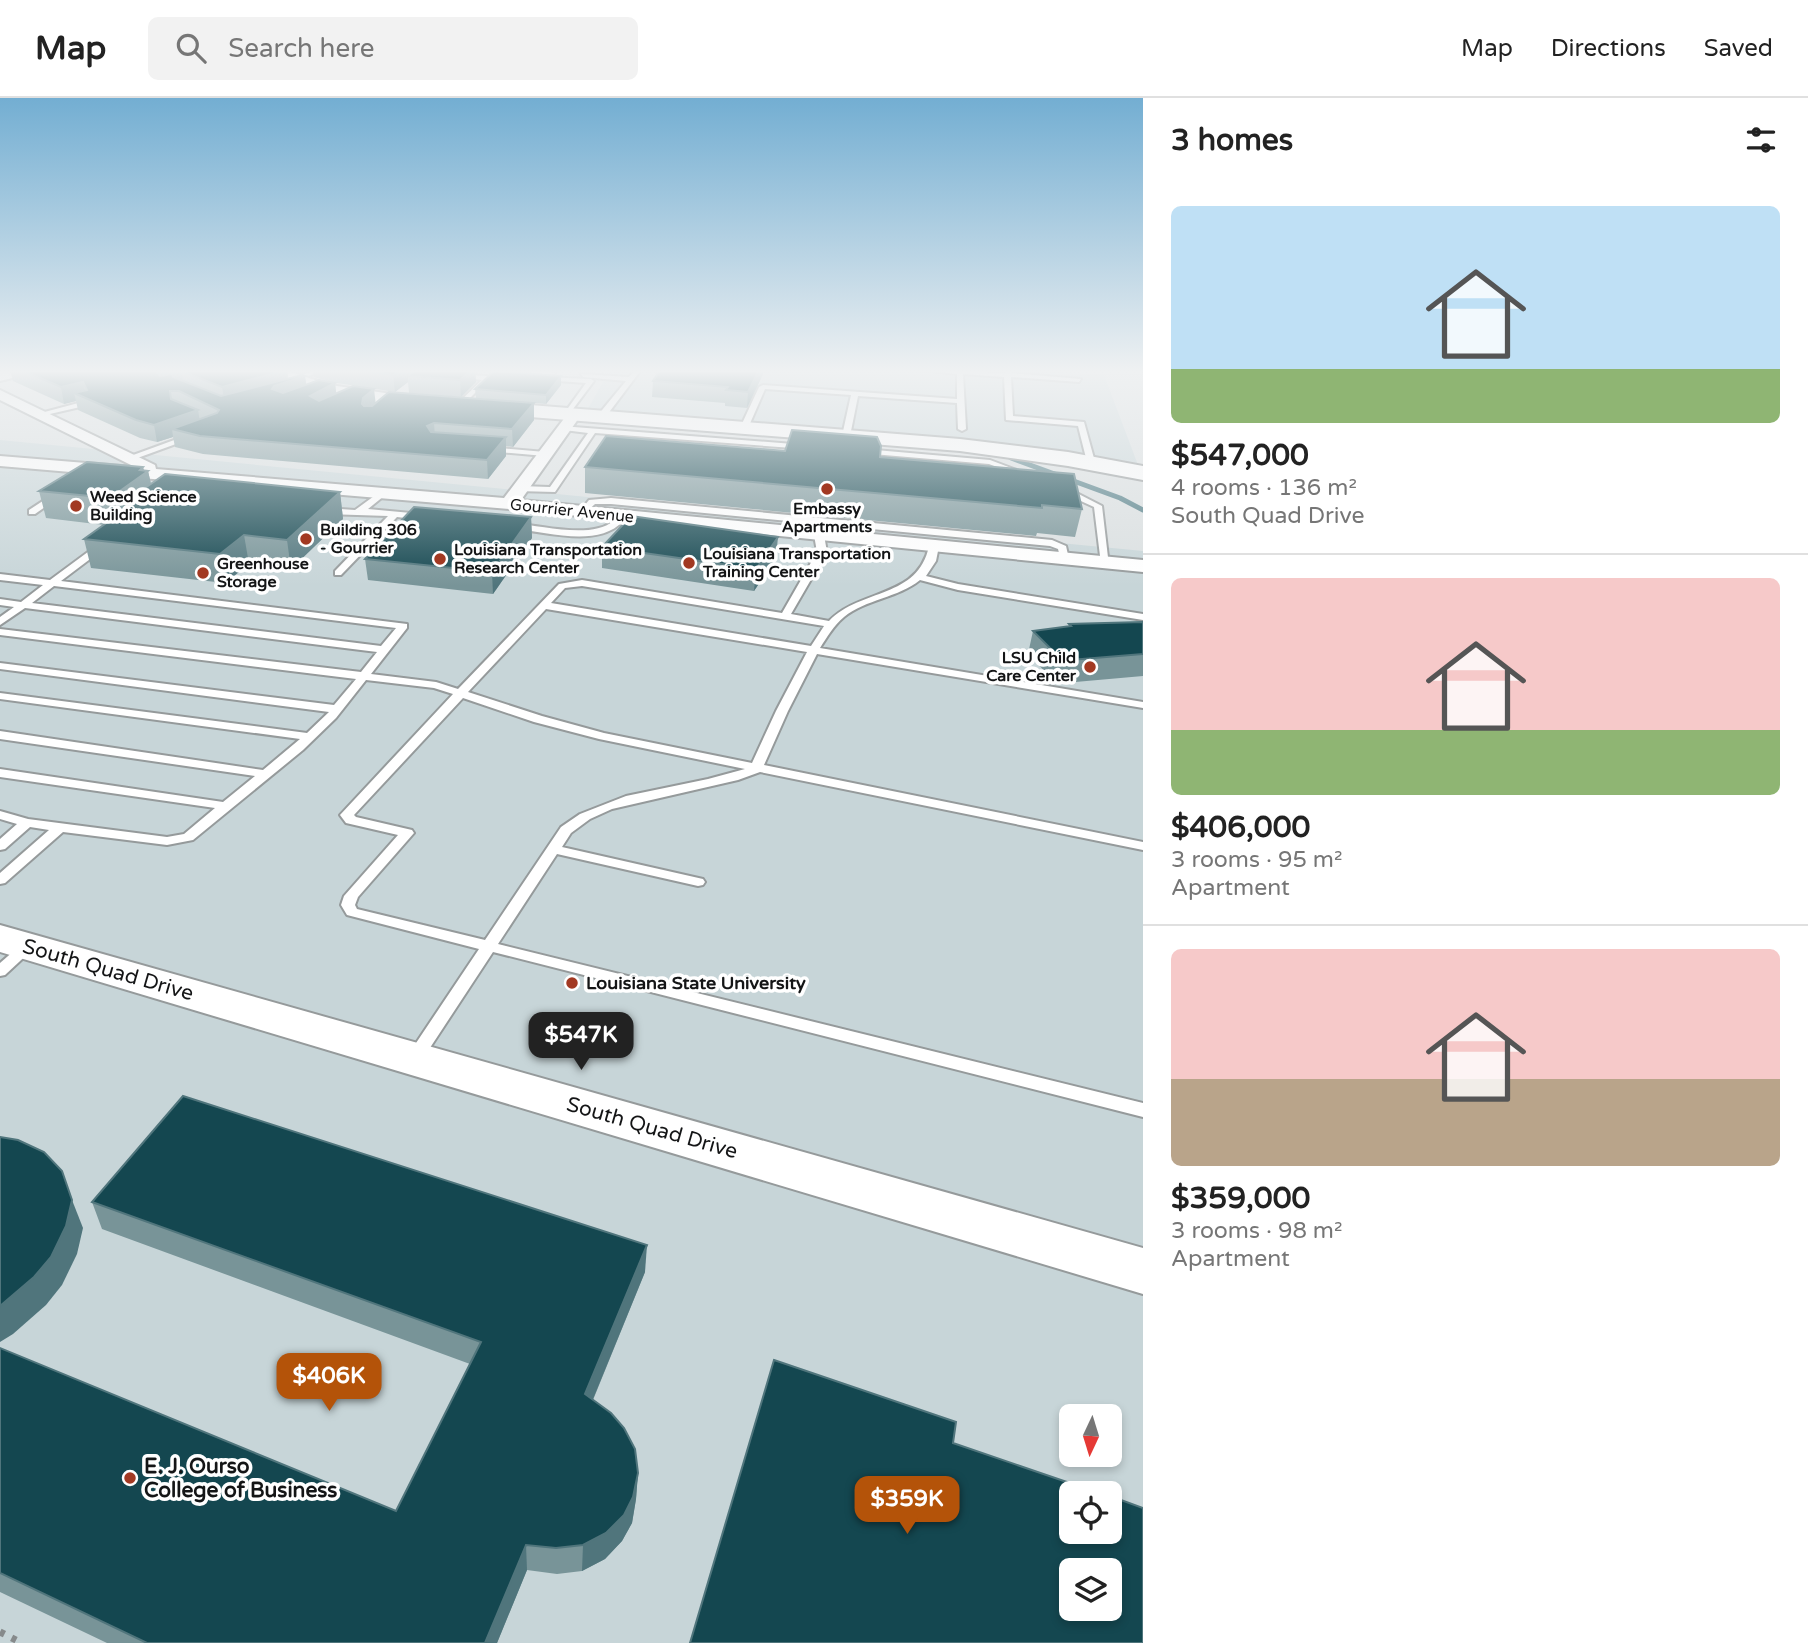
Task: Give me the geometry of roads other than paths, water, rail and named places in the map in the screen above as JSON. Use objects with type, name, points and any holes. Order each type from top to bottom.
[{"type":"main road","points":[[844,442],[973,446],[1091,462],[1143,473]]},
{"type":"main road","name":"South Quad Drive","points":[[9,952],[414,1060],[1143,1271]]},
{"type":"street","points":[[97,442],[177,480]]},
{"type":"street","points":[[509,504],[553,442]]},
{"type":"street","name":"Gourrier Avenue","points":[[0,461],[92,473],[177,480],[382,494],[609,514],[753,521],[819,535],[873,533],[933,546],[1143,566]]},
{"type":"lane","points":[[129,458],[177,442]]},
{"type":"lane","points":[[520,489],[552,490],[585,442]]},
{"type":"lane","points":[[727,442],[776,449],[816,448]]},
{"type":"lane","points":[[1086,442],[1091,462]]},
{"type":"lane","points":[[850,443],[881,456],[990,462],[1035,478]]},
{"type":"lane","points":[[482,449],[545,454]]},
{"type":"lane","points":[[1058,486],[1098,506],[1106,564]]},
{"type":"lane","points":[[32,512],[65,491]]},
{"type":"lane","points":[[363,511],[382,494]]},
{"type":"lane","points":[[584,511],[592,502],[611,501],[753,521],[873,533],[1052,543],[1063,548],[1064,559]]},
{"type":"lane","points":[[319,511],[346,514],[363,511],[428,517]]},
{"type":"lane","points":[[338,573],[394,514]]},
{"type":"lane","points":[[510,526],[601,533],[617,526],[619,521],[609,514]]},
{"type":"lane","points":[[785,617],[822,552],[819,535]]},
{"type":"lane","points":[[0,622],[109,540]]},
{"type":"lane","points":[[414,1060],[552,849],[573,824],[600,809],[722,782],[757,769],[785,705],[831,624],[856,605],[896,591],[918,577],[928,569],[933,558],[933,546]]},
{"type":"lane","points":[[0,577],[403,626],[365,676],[309,737],[188,837],[167,841],[59,828],[0,816]]},
{"type":"lane","points":[[918,577],[1009,596],[1143,617]]},
{"type":"lane","points":[[831,624],[582,583],[562,586],[350,810],[347,815],[351,820],[407,833],[351,896],[348,905],[352,912],[1143,1110]]},
{"type":"lane","points":[[0,602],[385,650]]},
{"type":"lane","points":[[543,605],[1143,705]]},
{"type":"lane","points":[[0,632],[436,685],[538,719],[603,736],[1143,846]]},
{"type":"lane","points":[[0,666],[337,709]]},
{"type":"lane","points":[[0,696],[309,737]]},
{"type":"lane","points":[[0,735],[266,774]]},
{"type":"lane","points":[[0,774],[226,806]]},
{"type":"lane","points":[[0,846],[27,823]]},
{"type":"lane","points":[[0,880],[59,828]]},
{"type":"lane","points":[[552,849],[698,882]]},
{"type":"waterway","points":[[1011,458],[1120,498],[1143,510]]},
{"type":"place","name":"Embassy Apartments","points":[[827,489]]},
{"type":"place","name":"Weed Science Building","points":[[76,506]]},
{"type":"place","name":"Building 306 - Gourrier","points":[[306,539]]},
{"type":"place","name":"Louisiana Transportation Research Center","points":[[440,559]]},
{"type":"place","name":"Louisiana Transportation Training Center","points":[[689,563]]},
{"type":"place","name":"Greenhouse Storage","points":[[203,573]]},
{"type":"place","name":"LSU Child Care Center","points":[[1090,667]]},
{"type":"place","name":"Louisiana State University","points":[[572,983]]},
{"type":"place","name":"E. J. Ourso College of Business","points":[[130,1478]]}]
